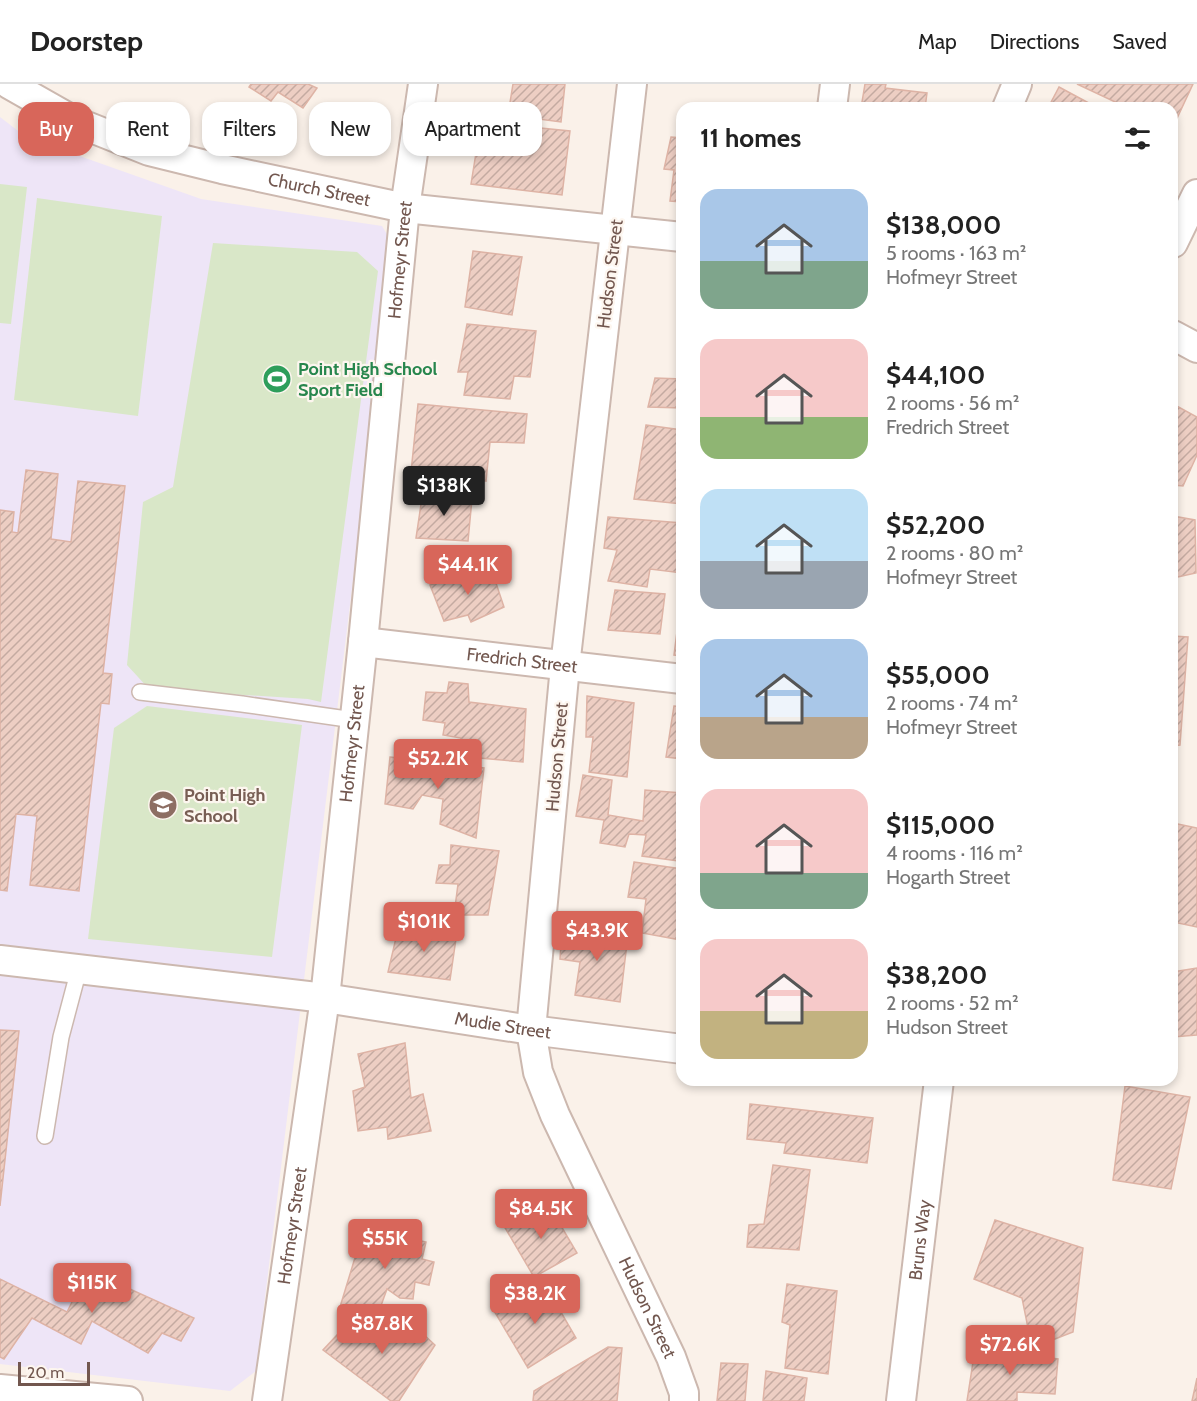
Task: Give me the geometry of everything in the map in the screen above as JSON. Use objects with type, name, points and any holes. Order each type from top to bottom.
[{"type":"street","name":"Church Street","points":[[9,84],[74,121],[149,150],[222,169],[405,208],[676,236]]},
{"type":"street","name":"Hofmeyr Street","points":[[267,1401],[325,998],[363,642],[405,208],[423,84]]},
{"type":"street","name":"Hudson Street","points":[[632,84],[565,666],[531,1030],[538,1072],[555,1115],[671,1357],[684,1394],[684,1401]]},
{"type":"street","points":[[833,102],[836,84]]},
{"type":"street","points":[[1010,102],[1017,84]]},
{"type":"street","points":[[1178,233],[1197,194]]},
{"type":"street","points":[[1178,338],[1197,348]]},
{"type":"street","name":"Fredrich Street","points":[[363,642],[676,678]]},
{"type":"street","name":"Mudie Street","points":[[0,960],[325,998],[531,1030],[676,1048]]},
{"type":"street","name":"Bruns Way","points":[[901,1401],[938,1086]]},
{"type":"street","points":[[0,1389],[128,1401]]},
{"type":"lane","points":[[140,693],[242,704],[354,720]]},
{"type":"lane","points":[[45,1136],[61,1037],[79,969]]},
{"type":"shaded area","name":"Point High School","points":[[0,117],[18,131],[18,156],[80,156],[201,199],[382,226],[394,246],[256,1371],[230,1391],[0,1364]]},
{"type":"green space","points":[[0,184],[27,187],[11,324],[0,323]]},
{"type":"green space","points":[[37,198],[162,216],[138,416],[14,400]]},
{"type":"green space","name":"Point High School Sport Field","points":[[213,243],[357,252],[378,271],[321,702],[308,699],[149,689],[127,665],[143,502],[173,487]]},
{"type":"green space","points":[[147,706],[302,725],[272,957],[88,939],[114,728]]},
{"type":"building","points":[[251,84],[308,84],[317,88],[303,108],[297,102],[278,92],[271,101],[249,87]]},
{"type":"building","points":[[513,84],[565,84],[561,122],[542,119],[542,102],[510,102]]},
{"type":"building","points":[[865,84],[886,84],[885,88],[927,93],[926,102],[862,102]]},
{"type":"building","points":[[1077,84],[1193,84],[1178,116],[1178,102],[1115,102]]},
{"type":"building","points":[[1059,87],[1087,102],[1051,102]]},
{"type":"building","points":[[542,128],[570,131],[562,195],[471,184],[476,156],[542,156]]},
{"type":"building","points":[[671,137],[676,137],[676,202],[670,201],[674,170],[664,169]]},
{"type":"building","points":[[473,251],[522,257],[512,315],[465,307]]},
{"type":"building","points":[[467,324],[536,331],[530,377],[514,376],[510,399],[464,395],[468,372],[458,372]]},
{"type":"building","points":[[655,378],[676,379],[676,408],[648,407]]},
{"type":"building","points":[[418,404],[527,414],[524,443],[490,442],[486,481],[446,474],[411,472]]},
{"type":"building","points":[[1178,407],[1197,417],[1197,455],[1183,486],[1178,486]]},
{"type":"building","points":[[646,425],[676,429],[676,503],[634,499]]},
{"type":"building","points":[[26,470],[58,474],[51,539],[71,542],[78,481],[125,486],[103,673],[112,674],[109,704],[101,703],[79,891],[30,885],[37,816],[16,814],[7,891],[0,890],[0,510],[14,512],[12,532],[18,533]]},
{"type":"building","points":[[423,491],[472,499],[468,541],[416,538]]},
{"type":"building","points":[[608,517],[676,523],[676,572],[650,569],[647,587],[608,581],[617,550],[604,548]]},
{"type":"building","points":[[1178,517],[1195,520],[1196,573],[1178,577]]},
{"type":"building","points":[[491,568],[504,607],[471,622],[468,615],[444,621],[430,585]]},
{"type":"building","points":[[615,590],[665,594],[660,634],[608,630]]},
{"type":"building","points":[[1178,636],[1188,637],[1180,745],[1178,745]]},
{"type":"building","points":[[449,682],[468,684],[469,702],[526,709],[523,762],[457,756],[461,738],[443,735],[445,723],[423,720],[426,692],[447,693]]},
{"type":"building","points":[[587,696],[634,703],[627,777],[589,772],[593,737],[586,737]]},
{"type":"building","points":[[674,706],[676,706],[676,758],[666,757]]},
{"type":"building","points":[[390,757],[484,768],[476,838],[440,824],[443,799],[422,795],[413,809],[385,804]]},
{"type":"building","points":[[583,775],[612,780],[608,815],[643,821],[645,790],[676,793],[676,861],[642,856],[646,835],[629,834],[625,847],[600,843],[604,820],[576,816]]},
{"type":"building","points":[[1178,824],[1197,828],[1197,927],[1178,923]]},
{"type":"building","points":[[451,845],[499,851],[488,915],[454,915],[458,884],[436,883],[439,865],[450,865]]},
{"type":"building","points":[[634,862],[676,868],[676,939],[642,933],[646,899],[628,897]]},
{"type":"building","points":[[399,925],[457,932],[450,980],[388,972]]},
{"type":"building","points":[[562,929],[628,935],[620,1002],[575,995],[580,962],[560,959]]},
{"type":"building","points":[[1197,968],[1197,1035],[1178,1037],[1178,971]]},
{"type":"building","points":[[0,1030],[19,1031],[0,1206]]},
{"type":"building","points":[[405,1043],[411,1098],[423,1094],[431,1131],[388,1139],[387,1127],[358,1131],[353,1091],[365,1087],[358,1054]]},
{"type":"building","points":[[1125,1086],[1190,1097],[1171,1189],[1113,1180]]},
{"type":"building","points":[[750,1104],[873,1118],[867,1163],[784,1153],[786,1143],[747,1139]]},
{"type":"building","points":[[773,1165],[810,1170],[799,1250],[747,1247],[749,1225],[764,1224]]},
{"type":"building","points":[[548,1204],[577,1253],[534,1277],[504,1226]]},
{"type":"building","points":[[995,1220],[1083,1248],[1073,1332],[1032,1348],[1022,1298],[974,1279]]},
{"type":"building","points":[[364,1228],[426,1242],[422,1259],[434,1262],[429,1285],[415,1282],[413,1299],[400,1298],[387,1289],[378,1314],[340,1307]]},
{"type":"building","points":[[88,1270],[194,1318],[181,1341],[162,1333],[148,1353],[92,1321],[81,1344],[32,1318],[4,1359],[0,1357],[0,1279],[67,1312]]},
{"type":"building","points":[[544,1283],[576,1338],[528,1368],[493,1309]]},
{"type":"building","points":[[787,1284],[837,1291],[828,1374],[785,1368],[790,1325],[782,1322]]},
{"type":"building","points":[[352,1319],[378,1335],[386,1321],[408,1320],[435,1345],[399,1401],[391,1401],[323,1350]]},
{"type":"building","points":[[608,1347],[622,1348],[617,1401],[533,1401],[534,1391]]},
{"type":"building","points":[[975,1349],[1058,1359],[1055,1394],[1017,1392],[1017,1401],[967,1401]]},
{"type":"building","points":[[721,1363],[748,1364],[745,1401],[717,1401]]},
{"type":"building","points":[[766,1371],[807,1378],[804,1401],[763,1401]]},
{"type":"building","points":[[1197,1378],[1197,1401],[1192,1401]]},
{"type":"place","name":"Point High School Sport Field","points":[[277,379]]},
{"type":"place","name":"Point High School","points":[[163,805]]}]
